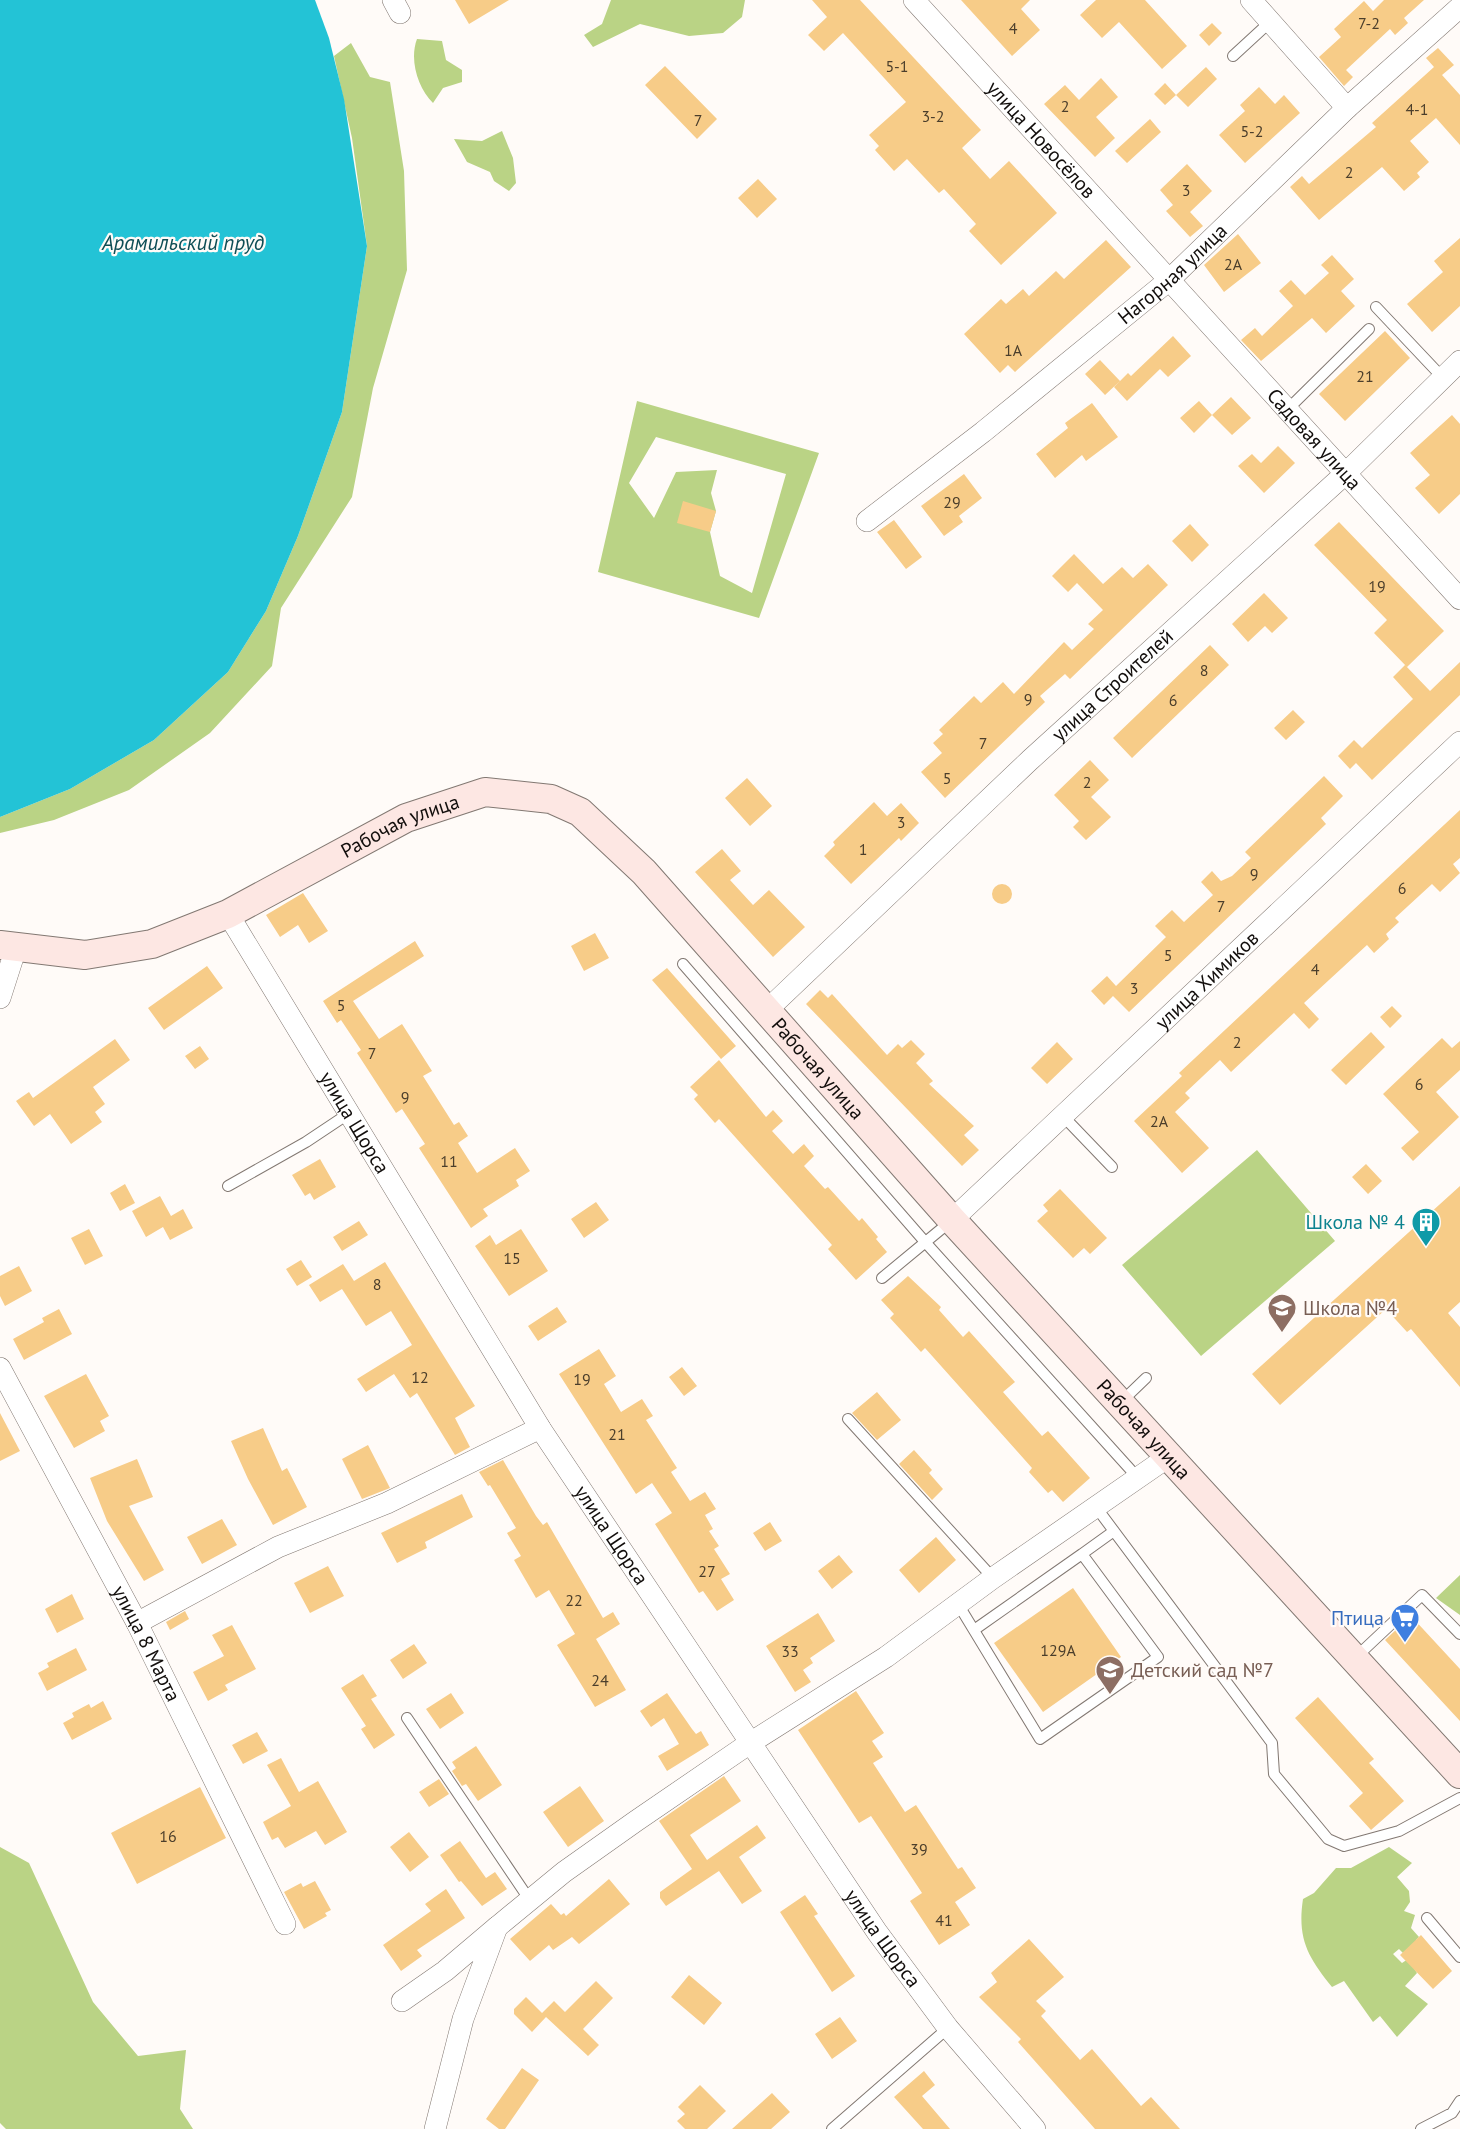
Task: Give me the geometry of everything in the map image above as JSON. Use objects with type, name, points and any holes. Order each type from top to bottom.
[{"type":"main road","name":"Рабочая улица","points":[[8,946],[85,955],[152,944],[228,914],[406,818],[485,792],[551,799],[580,812],[644,872],[765,1012],[952,1220],[1460,1774]]},
{"type":"street","name":"улица Новосёлов","points":[[914,0],[1168,281]]},
{"type":"street","points":[[1251,0],[1347,108]]},
{"type":"street","name":"Нагорная улица","points":[[867,520],[965,446],[1168,281],[1347,108],[1460,7]]},
{"type":"street","name":"Садовая улица","points":[[1168,281],[1460,599]]},
{"type":"street","name":"улица Строителей","points":[[765,1012],[1030,760],[1345,474],[1460,361]]},
{"type":"street","name":"улица Химиков","points":[[952,1220],[1460,742]]},
{"type":"street","name":"улица Щорса","points":[[228,914],[351,1112],[540,1428],[877,1932],[948,2028],[1035,2129]]},
{"type":"street","points":[[0,998],[8,946]]},
{"type":"street","name":"улица 8 Марта","points":[[0,1368],[136,1623],[285,1924]]},
{"type":"street","points":[[136,1623],[278,1546],[387,1503],[540,1428]]},
{"type":"street","points":[[402,2001],[445,1971],[564,1872],[750,1743],[886,1657],[993,1578],[1168,1457]]},
{"type":"street","points":[[435,2129],[463,2019],[497,1927]]},
{"type":"lane","points":[[1233,57],[1270,22]]},
{"type":"lane","points":[[1376,307],[1443,378]]},
{"type":"lane","points":[[1287,410],[1369,328]]},
{"type":"lane","points":[[683,964],[926,1244],[1138,1478]]},
{"type":"lane","points":[[228,1186],[306,1142],[351,1112]]},
{"type":"lane","points":[[1064,1116],[1112,1167]]},
{"type":"lane","points":[[882,1278],[926,1244],[952,1220]]},
{"type":"lane","points":[[1120,1403],[1146,1378]]},
{"type":"lane","points":[[848,1419],[993,1578]]},
{"type":"lane","points":[[1096,1507],[1272,1743],[1274,1774],[1328,1839],[1344,1846],[1374,1839],[1399,1831],[1460,1798]]},
{"type":"lane","points":[[974,1630],[1114,1531]]},
{"type":"lane","points":[[958,1604],[1040,1739],[1158,1657],[1082,1554]]},
{"type":"lane","points":[[1353,1659],[1422,1595],[1460,1634]]},
{"type":"lane","points":[[407,1718],[529,1899]]},
{"type":"lane","points":[[1427,1918],[1460,1957]]},
{"type":"lane","points":[[832,2129],[948,2028]]},
{"type":"lane","points":[[1421,2129],[1452,2113],[1460,2101]]},
{"type":"green space","points":[[611,0],[745,0],[742,17],[723,33],[689,36],[640,24],[593,47],[584,35],[602,24]]},
{"type":"green space","points":[[417,39],[442,41],[446,60],[462,70],[462,82],[443,88],[433,103],[423,90],[416,73],[414,56]]},
{"type":"green space","points":[[351,43],[370,77],[390,82],[404,171],[407,270],[373,388],[352,497],[281,608],[272,666],[210,733],[129,790],[54,820],[0,833],[0,817],[70,789],[154,740],[228,672],[266,611],[298,536],[342,412],[367,246],[352,138],[334,56]]},
{"type":"green space","points":[[502,131],[513,158],[516,183],[509,191],[494,181],[490,172],[467,162],[454,139],[482,141]]},
{"type":"green space","points":[[637,401],[819,453],[759,618],[598,572]],"holes":[[[656,437],[786,474],[752,593],[720,576],[710,532],[716,511],[711,493],[717,470],[676,472],[654,518],[629,483]]]},
{"type":"green space","points":[[1257,1150],[1335,1241],[1201,1356],[1122,1265]]},
{"type":"green space","points":[[1460,1575],[1460,1615],[1436,1598]]},
{"type":"green space","points":[[0,1847],[29,1863],[93,2002],[138,2056],[186,2050],[180,2109],[193,2129],[6,2129],[0,2123]]},
{"type":"green space","points":[[1389,1847],[1412,1863],[1397,1877],[1409,1891],[1410,1902],[1404,1911],[1415,1915],[1411,1928],[1419,1937],[1416,1940],[1418,1942],[1404,1954],[1399,1949],[1393,1954],[1402,1963],[1408,1959],[1417,1973],[1405,1986],[1428,2004],[1397,2037],[1380,2016],[1373,2022],[1344,1981],[1332,1987],[1316,1966],[1306,1947],[1302,1925],[1303,1899],[1314,1893],[1336,1868],[1351,1868]]},
{"type":"water","name":"Арамильский пруд","points":[[0,0],[315,0],[329,38],[344,99],[367,246],[342,412],[298,536],[266,611],[228,672],[154,740],[70,789],[0,817]]},
{"type":"building","points":[[455,0],[509,0],[469,24]]},
{"type":"building","points":[[812,0],[860,0],[981,130],[962,148],[990,179],[1009,161],[1057,213],[1001,265],[969,231],[976,224],[944,189],[939,193],[907,159],[894,171],[875,150],[879,146],[869,135],[906,102],[843,33],[824,51],[808,35],[827,17]]},
{"type":"building","points":[[961,0],[1030,0],[1021,9],[1040,30],[1012,56]]},
{"type":"building","points":[[1096,0],[1145,0],[1187,46],[1162,69],[1119,22],[1102,38],[1080,15]]},
{"type":"building","points":[[1384,0],[1424,0],[1404,18],[1408,23],[1395,35],[1390,29],[1346,70],[1353,77],[1344,86],[1319,57],[1341,37],[1334,29],[1364,1],[1373,11]]},
{"type":"building","points":[[1212,23],[1222,33],[1209,46],[1199,35]]},
{"type":"building","points":[[1438,48],[1454,65],[1442,75],[1460,95],[1460,145],[1436,118],[1410,141],[1429,162],[1417,173],[1420,177],[1404,191],[1382,167],[1319,220],[1290,187],[1302,176],[1309,184],[1376,127],[1372,123],[1434,67],[1426,58]]},
{"type":"building","points":[[665,66],[717,119],[697,139],[645,85]]},
{"type":"building","points":[[1206,67],[1217,79],[1188,107],[1176,95]]},
{"type":"building","points":[[1101,78],[1118,97],[1096,117],[1115,138],[1095,157],[1044,104],[1065,85],[1079,100]]},
{"type":"building","points":[[1165,83],[1176,95],[1165,105],[1154,94]]},
{"type":"building","points":[[1259,87],[1275,104],[1284,95],[1300,113],[1245,163],[1219,135],[1245,111],[1240,105]]},
{"type":"building","points":[[1150,119],[1161,132],[1127,163],[1115,151]]},
{"type":"building","points":[[1187,164],[1212,191],[1190,212],[1203,226],[1190,237],[1166,211],[1173,205],[1160,190]]},
{"type":"building","points":[[758,179],[777,199],[757,218],[738,198]]},
{"type":"building","points":[[1238,234],[1261,263],[1224,292],[1204,265]]},
{"type":"building","points":[[1460,238],[1460,306],[1432,332],[1407,304],[1443,272],[1434,261]]},
{"type":"building","points":[[1106,240],[1131,267],[1015,372],[1008,365],[1000,373],[964,334],[1001,299],[1006,304],[1023,289],[1029,296],[1056,271],[1064,279]]},
{"type":"building","points":[[1332,255],[1354,279],[1341,291],[1355,306],[1326,333],[1312,318],[1261,361],[1241,340],[1255,328],[1262,336],[1293,306],[1279,291],[1291,280],[1305,295],[1329,273],[1321,265]]},
{"type":"building","points":[[1385,331],[1410,358],[1345,421],[1319,394]]},
{"type":"building","points":[[1173,336],[1191,356],[1168,377],[1160,369],[1127,401],[1114,387],[1128,373],[1131,376]]},
{"type":"building","points":[[1100,360],[1120,381],[1105,395],[1085,374]]},
{"type":"building","points":[[1231,397],[1251,418],[1232,435],[1212,415]]},
{"type":"building","points":[[1199,401],[1212,415],[1194,433],[1180,418]]},
{"type":"building","points":[[1092,403],[1118,437],[1086,461],[1082,455],[1055,478],[1036,454],[1068,428],[1065,423]]},
{"type":"building","points":[[1452,415],[1460,424],[1460,494],[1439,514],[1415,488],[1430,475],[1410,453]]},
{"type":"building","points":[[1278,446],[1295,463],[1264,493],[1238,466],[1252,454],[1261,463]]},
{"type":"building","points":[[964,474],[982,498],[959,516],[963,522],[944,536],[921,506]]},
{"type":"building","points":[[683,501],[716,511],[710,532],[677,523]]},
{"type":"building","points":[[894,520],[922,557],[906,569],[877,532]]},
{"type":"building","points":[[1339,522],[1444,631],[1407,667],[1374,633],[1387,620],[1314,545]]},
{"type":"building","points":[[1190,524],[1209,545],[1192,562],[1172,541]]},
{"type":"building","points":[[1074,554],[1103,584],[1122,567],[1133,578],[1148,564],[1168,585],[1070,679],[1065,674],[1040,696],[1045,702],[945,798],[921,772],[942,753],[933,743],[943,734],[939,730],[974,696],[981,703],[1003,682],[1014,694],[1064,642],[1072,650],[1094,629],[1088,624],[1103,610],[1077,583],[1068,592],[1052,576]]},
{"type":"building","points":[[1264,593],[1288,618],[1272,633],[1265,626],[1248,642],[1232,624]]},
{"type":"building","points":[[1210,645],[1229,665],[1132,758],[1113,738]]},
{"type":"building","points":[[1460,662],[1460,695],[1372,780],[1356,763],[1350,769],[1338,756],[1354,740],[1362,748],[1413,699],[1393,677],[1405,665],[1430,691]]},
{"type":"building","points":[[1293,710],[1305,722],[1286,740],[1274,728]]},
{"type":"building","points":[[1090,760],[1109,780],[1091,797],[1111,817],[1086,840],[1073,827],[1079,821],[1054,795]]},
{"type":"building","points":[[1324,776],[1343,796],[1321,818],[1326,824],[1129,1012],[1113,996],[1104,1005],[1091,991],[1107,976],[1116,986],[1166,937],[1155,926],[1172,910],[1184,922],[1213,895],[1201,882],[1212,871],[1221,881],[1232,876],[1251,858],[1245,852]]},
{"type":"building","points":[[747,778],[772,806],[750,826],[725,798]]},
{"type":"building","points":[[874,802],[887,816],[901,803],[919,823],[901,841],[899,838],[851,884],[824,856],[835,845],[833,842]]},
{"type":"building","points":[[1460,810],[1460,858],[1453,864],[1460,873],[1440,892],[1432,884],[1395,918],[1399,922],[1386,934],[1389,939],[1374,953],[1367,945],[1304,1003],[1319,1019],[1309,1029],[1294,1013],[1231,1072],[1220,1060],[1185,1093],[1190,1098],[1175,1112],[1209,1148],[1182,1173],[1134,1121],[1182,1076],[1179,1073]]},
{"type":"building","points":[[722,849],[741,871],[730,880],[753,905],[769,890],[805,927],[773,957],[695,872]]},
{"type":"building","points":[[1002,884],[1009,887],[1012,894],[1009,901],[1002,904],[995,901],[992,894],[995,887]]},
{"type":"building","points":[[303,893],[328,931],[309,943],[298,925],[280,937],[266,915]]},
{"type":"building","points":[[595,933],[609,958],[584,971],[571,946]]},
{"type":"building","points":[[415,941],[424,956],[353,1001],[379,1039],[402,1024],[432,1071],[423,1076],[454,1125],[459,1122],[468,1136],[458,1143],[477,1173],[515,1148],[530,1171],[516,1180],[519,1186],[483,1209],[488,1216],[471,1228],[419,1148],[425,1144],[402,1109],[396,1113],[357,1053],[361,1050],[341,1020],[337,1023],[323,1001]]},
{"type":"building","points":[[207,966],[223,988],[164,1030],[148,1008]]},
{"type":"building","points":[[667,968],[736,1046],[721,1059],[652,980]]},
{"type":"building","points":[[820,990],[828,998],[832,994],[887,1055],[898,1044],[902,1048],[911,1040],[925,1054],[916,1063],[933,1081],[929,1084],[974,1126],[964,1135],[979,1150],[962,1166],[806,1004]]},
{"type":"building","points":[[1392,1006],[1402,1016],[1390,1028],[1380,1017]]},
{"type":"building","points":[[1371,1032],[1385,1047],[1346,1085],[1331,1070]]},
{"type":"building","points":[[1442,1038],[1452,1048],[1460,1041],[1460,1070],[1436,1092],[1459,1117],[1413,1161],[1401,1148],[1419,1132],[1383,1094]]},
{"type":"building","points":[[115,1039],[130,1060],[93,1087],[105,1104],[95,1112],[102,1122],[71,1144],[50,1114],[34,1126],[16,1101],[29,1092],[33,1098]]},
{"type":"building","points":[[1057,1042],[1073,1059],[1047,1084],[1031,1068]]},
{"type":"building","points":[[200,1046],[209,1059],[195,1069],[185,1056]]},
{"type":"building","points":[[719,1060],[766,1117],[773,1110],[783,1121],[772,1131],[793,1154],[804,1144],[814,1156],[804,1166],[825,1189],[828,1187],[859,1221],[862,1218],[878,1237],[876,1239],[887,1252],[856,1280],[828,1249],[832,1245],[719,1119],[715,1123],[694,1099],[698,1095],[690,1087]]},
{"type":"building","points":[[320,1159],[336,1187],[314,1200],[310,1193],[305,1196],[292,1175]]},
{"type":"building","points":[[1366,1164],[1382,1181],[1368,1194],[1352,1177]]},
{"type":"building","points":[[125,1184],[135,1203],[120,1211],[110,1193]]},
{"type":"building","name":"Школа № 4","points":[[1460,1186],[1460,1302],[1448,1313],[1460,1327],[1460,1387],[1411,1329],[1407,1332],[1386,1309],[1280,1405],[1252,1374]]},
{"type":"building","points":[[1060,1189],[1107,1238],[1090,1254],[1084,1248],[1073,1258],[1037,1221],[1048,1211],[1043,1205]]},
{"type":"building","points":[[160,1196],[171,1216],[183,1209],[193,1228],[170,1240],[163,1227],[146,1237],[132,1211]]},
{"type":"building","points":[[596,1202],[609,1220],[584,1238],[571,1219]]},
{"type":"building","points":[[359,1221],[368,1235],[342,1251],[333,1237]]},
{"type":"building","points":[[89,1229],[103,1256],[85,1265],[71,1238]]},
{"type":"building","points":[[521,1229],[548,1271],[509,1296],[475,1246],[490,1235],[496,1245]]},
{"type":"building","points":[[301,1260],[312,1277],[297,1286],[286,1269]]},
{"type":"building","points":[[385,1262],[475,1406],[455,1418],[470,1447],[455,1455],[417,1393],[410,1398],[394,1374],[366,1392],[357,1379],[412,1345],[391,1311],[366,1326],[342,1289],[320,1302],[309,1285],[343,1264],[354,1281]]},
{"type":"building","points":[[19,1266],[32,1291],[5,1306],[0,1296],[0,1276]]},
{"type":"building","points":[[908,1276],[941,1307],[939,1310],[963,1337],[969,1331],[1015,1382],[1003,1392],[1042,1436],[1048,1431],[1090,1478],[1063,1502],[1052,1490],[1048,1493],[1029,1472],[1032,1468],[925,1348],[921,1352],[890,1318],[894,1314],[881,1300]]},
{"type":"building","points":[[557,1307],[567,1322],[538,1341],[528,1326]]},
{"type":"building","points":[[59,1309],[72,1334],[24,1360],[13,1339],[44,1322],[42,1318]]},
{"type":"building","points":[[599,1349],[616,1376],[604,1384],[621,1412],[642,1399],[653,1416],[646,1420],[677,1468],[671,1472],[690,1501],[705,1492],[716,1509],[705,1515],[713,1529],[709,1531],[719,1546],[714,1549],[730,1574],[721,1579],[734,1600],[717,1611],[703,1591],[699,1593],[655,1524],[672,1513],[652,1483],[636,1494],[559,1374]]},
{"type":"building","points":[[682,1367],[697,1386],[684,1396],[669,1377]]},
{"type":"building","points":[[86,1374],[109,1416],[100,1421],[105,1431],[74,1448],[44,1396]]},
{"type":"building","points":[[877,1392],[901,1420],[877,1440],[852,1413]]},
{"type":"building","points":[[0,1413],[20,1451],[0,1461]]},
{"type":"building","points":[[263,1428],[282,1471],[287,1468],[307,1507],[273,1525],[231,1441]]},
{"type":"building","points":[[368,1445],[390,1488],[362,1499],[342,1459]]},
{"type":"building","points":[[914,1450],[932,1470],[929,1473],[943,1489],[932,1500],[899,1464]]},
{"type":"building","points":[[137,1459],[153,1497],[129,1506],[164,1570],[144,1581],[107,1521],[90,1478]]},
{"type":"building","points":[[503,1460],[536,1516],[543,1525],[547,1522],[603,1618],[613,1612],[620,1624],[596,1639],[626,1690],[595,1707],[557,1645],[575,1634],[549,1590],[536,1598],[514,1560],[521,1556],[507,1533],[516,1528],[490,1485],[488,1486],[479,1472]]},
{"type":"building","points":[[462,1494],[473,1517],[425,1542],[427,1548],[397,1563],[381,1533]]},
{"type":"building","points":[[222,1519],[237,1545],[202,1564],[187,1537]]},
{"type":"building","points":[[770,1522],[782,1541],[765,1551],[753,1533]]},
{"type":"building","points":[[936,1537],[956,1560],[919,1593],[899,1570]]},
{"type":"building","points":[[839,1555],[853,1572],[832,1589],[818,1571]]},
{"type":"building","points":[[328,1566],[344,1596],[310,1613],[294,1583]]},
{"type":"building","points":[[1073,1588],[1121,1657],[1043,1712],[994,1643]]},
{"type":"building","points":[[72,1594],[84,1619],[57,1633],[45,1609]]},
{"type":"building","points":[[185,1611],[189,1619],[170,1630],[166,1622]]},
{"type":"building","points":[[818,1613],[835,1641],[810,1658],[813,1663],[803,1670],[811,1682],[795,1692],[766,1646]]},
{"type":"building","points":[[1411,1616],[1460,1669],[1460,1721],[1385,1640]]},
{"type":"building","points":[[232,1625],[256,1669],[225,1685],[228,1690],[208,1701],[193,1672],[224,1656],[212,1635]]},
{"type":"building","points":[[414,1644],[427,1663],[403,1679],[390,1660]]},
{"type":"building","points":[[76,1648],[87,1670],[47,1691],[38,1673],[49,1667],[47,1663]]},
{"type":"building","points":[[363,1674],[377,1696],[371,1699],[395,1735],[374,1749],[361,1729],[366,1726],[341,1688]]},
{"type":"building","points":[[856,1691],[884,1733],[872,1741],[883,1757],[873,1763],[905,1812],[916,1805],[958,1869],[962,1867],[976,1888],[955,1902],[970,1925],[939,1945],[910,1901],[922,1893],[871,1816],[859,1823],[798,1730]]},
{"type":"building","points":[[451,1693],[464,1713],[440,1729],[426,1709]]},
{"type":"building","points":[[667,1693],[696,1734],[701,1731],[709,1745],[667,1771],[658,1756],[679,1744],[664,1718],[651,1727],[640,1711]]},
{"type":"building","points":[[1318,1697],[1374,1759],[1369,1763],[1404,1801],[1371,1830],[1349,1806],[1363,1793],[1295,1718]]},
{"type":"building","points":[[103,1701],[112,1719],[72,1740],[63,1723],[74,1717],[72,1713],[89,1704],[91,1708]]},
{"type":"building","points":[[257,1732],[268,1751],[243,1764],[232,1745]]},
{"type":"building","points":[[476,1746],[502,1785],[478,1801],[466,1784],[462,1786],[452,1771],[456,1768],[452,1762]]},
{"type":"building","points":[[281,1758],[299,1792],[318,1781],[347,1832],[325,1845],[316,1831],[285,1848],[278,1837],[272,1840],[263,1822],[291,1806],[267,1765]]},
{"type":"building","points":[[724,1776],[741,1801],[690,1835],[707,1860],[757,1825],[766,1838],[739,1857],[762,1891],[742,1904],[719,1871],[666,1906],[660,1898],[660,1892],[692,1869],[659,1821]]},
{"type":"building","points":[[439,1779],[449,1794],[429,1807],[419,1792]]},
{"type":"building","points":[[580,1786],[604,1821],[568,1847],[543,1812]]},
{"type":"building","points":[[200,1787],[226,1838],[137,1884],[111,1833]]},
{"type":"building","points":[[409,1832],[429,1857],[410,1872],[390,1847]]},
{"type":"building","points":[[460,1841],[486,1878],[495,1872],[507,1889],[482,1906],[461,1881],[459,1882],[440,1855]]},
{"type":"building","points":[[609,1879],[630,1904],[579,1944],[572,1937],[553,1950],[549,1945],[530,1961],[510,1939],[551,1904],[561,1915],[564,1913],[566,1916]]},
{"type":"building","points":[[315,1881],[331,1910],[325,1913],[327,1916],[304,1929],[284,1892],[301,1883],[303,1887]]},
{"type":"building","points":[[446,1889],[465,1918],[417,1950],[422,1956],[401,1971],[383,1945],[431,1911],[425,1904]]},
{"type":"building","points":[[805,1895],[818,1914],[814,1916],[855,1976],[832,1992],[780,1912]]},
{"type":"building","points":[[1421,1935],[1452,1971],[1433,1989],[1400,1955]]},
{"type":"building","points":[[1029,1939],[1064,1977],[1036,2001],[1046,2011],[1041,2016],[1080,2060],[1092,2049],[1141,2106],[1151,2097],[1180,2129],[1095,2129],[1018,2042],[1021,2039],[979,1997],[997,1982],[991,1973]]},
{"type":"building","points":[[689,1975],[722,2003],[704,2025],[671,1997]]},
{"type":"building","points":[[596,1981],[613,1998],[583,2029],[599,2045],[588,2056],[546,2017],[532,2032],[514,2014],[514,2009],[526,1997],[542,2013],[554,2001],[565,2012]]},
{"type":"building","points":[[840,2017],[857,2041],[832,2059],[815,2034]]},
{"type":"building","points":[[522,2068],[539,2080],[505,2129],[499,2129],[486,2119]]},
{"type":"building","points":[[924,2071],[935,2085],[922,2096],[950,2129],[923,2129],[894,2097]]},
{"type":"building","points":[[700,2085],[726,2111],[707,2129],[685,2129],[677,2121],[685,2114],[678,2107]]},
{"type":"building","points":[[772,2093],[790,2112],[771,2129],[732,2129]]},
{"type":"place","name":"Школа № 4","points":[[1426,1248]]},
{"type":"place","name":"Школа №4","points":[[1282,1334]]},
{"type":"place","name":"Птица","points":[[1405,1644]]},
{"type":"place","name":"Детский сад №7","points":[[1110,1696]]}]
